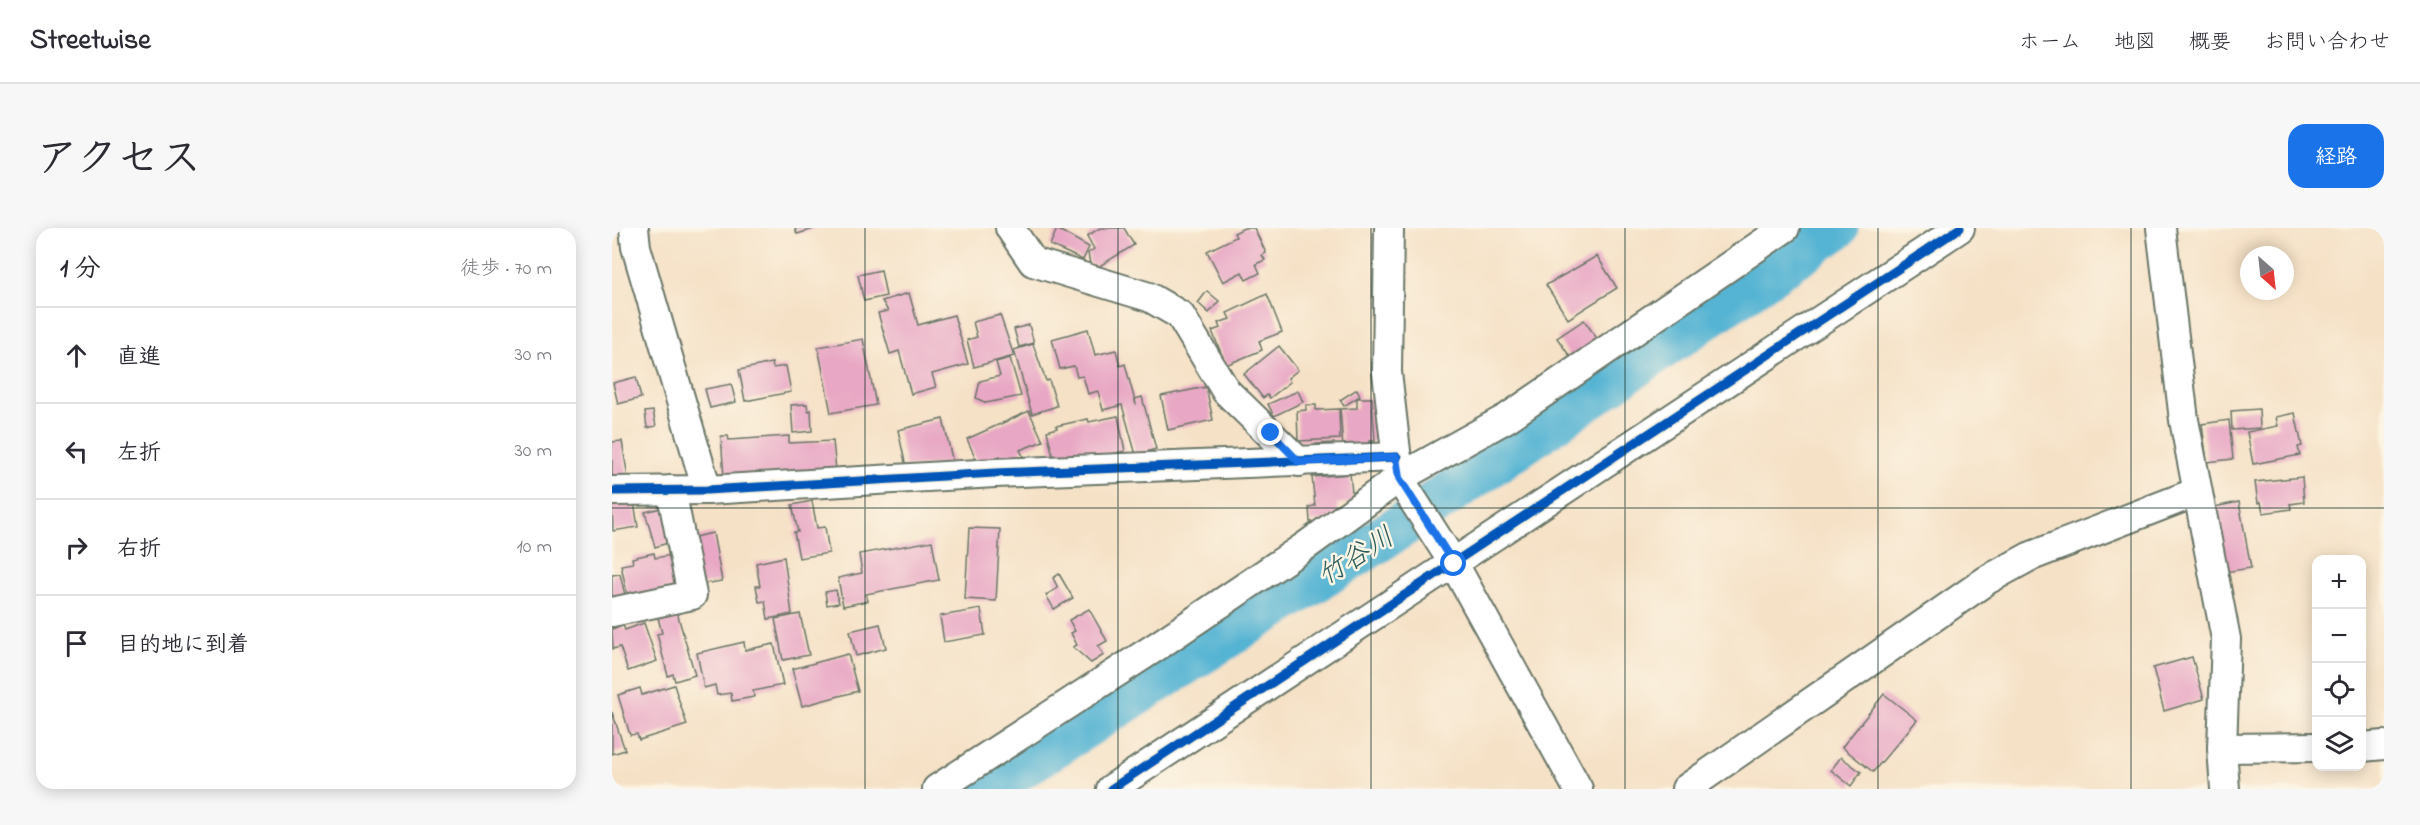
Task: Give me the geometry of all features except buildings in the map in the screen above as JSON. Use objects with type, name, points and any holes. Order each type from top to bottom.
[{"type":"street","points":[[634,228],[636,247],[707,490]]},
{"type":"street","points":[[1010,228],[1033,261],[1149,297],[1180,315],[1226,391],[1299,462]]},
{"type":"street","points":[[1389,228],[1387,372],[1401,476],[1448,554],[1578,789]]},
{"type":"street","points":[[937,789],[1169,639],[1307,545],[1401,476],[1507,418],[1785,228]]},
{"type":"street","points":[[1111,789],[1448,554],[1960,228]]},
{"type":"street","points":[[2161,228],[2184,420],[2226,639],[2222,748],[2225,789]]},
{"type":"street","points":[[612,491],[707,490],[995,473],[1299,462],[1401,476]]},
{"type":"street","points":[[612,612],[693,595],[671,490]]},
{"type":"street","points":[[1686,789],[1987,580],[2029,557],[2197,492]]},
{"type":"street","points":[[2366,747],[2384,745]]},
{"type":"street","points":[[2222,748],[2312,747]]},
{"type":"waterway","name":"竹谷川","points":[[986,789],[1401,526],[1836,228]]},
{"type":"cycle path","points":[[1111,789],[1960,228]]},
{"type":"cycle path","points":[[612,491],[707,490],[995,473],[1397,457]]},
{"type":"route","points":[[1271,433],[1299,462],[1396,457],[1399,478],[1407,493],[1454,564]]}]
